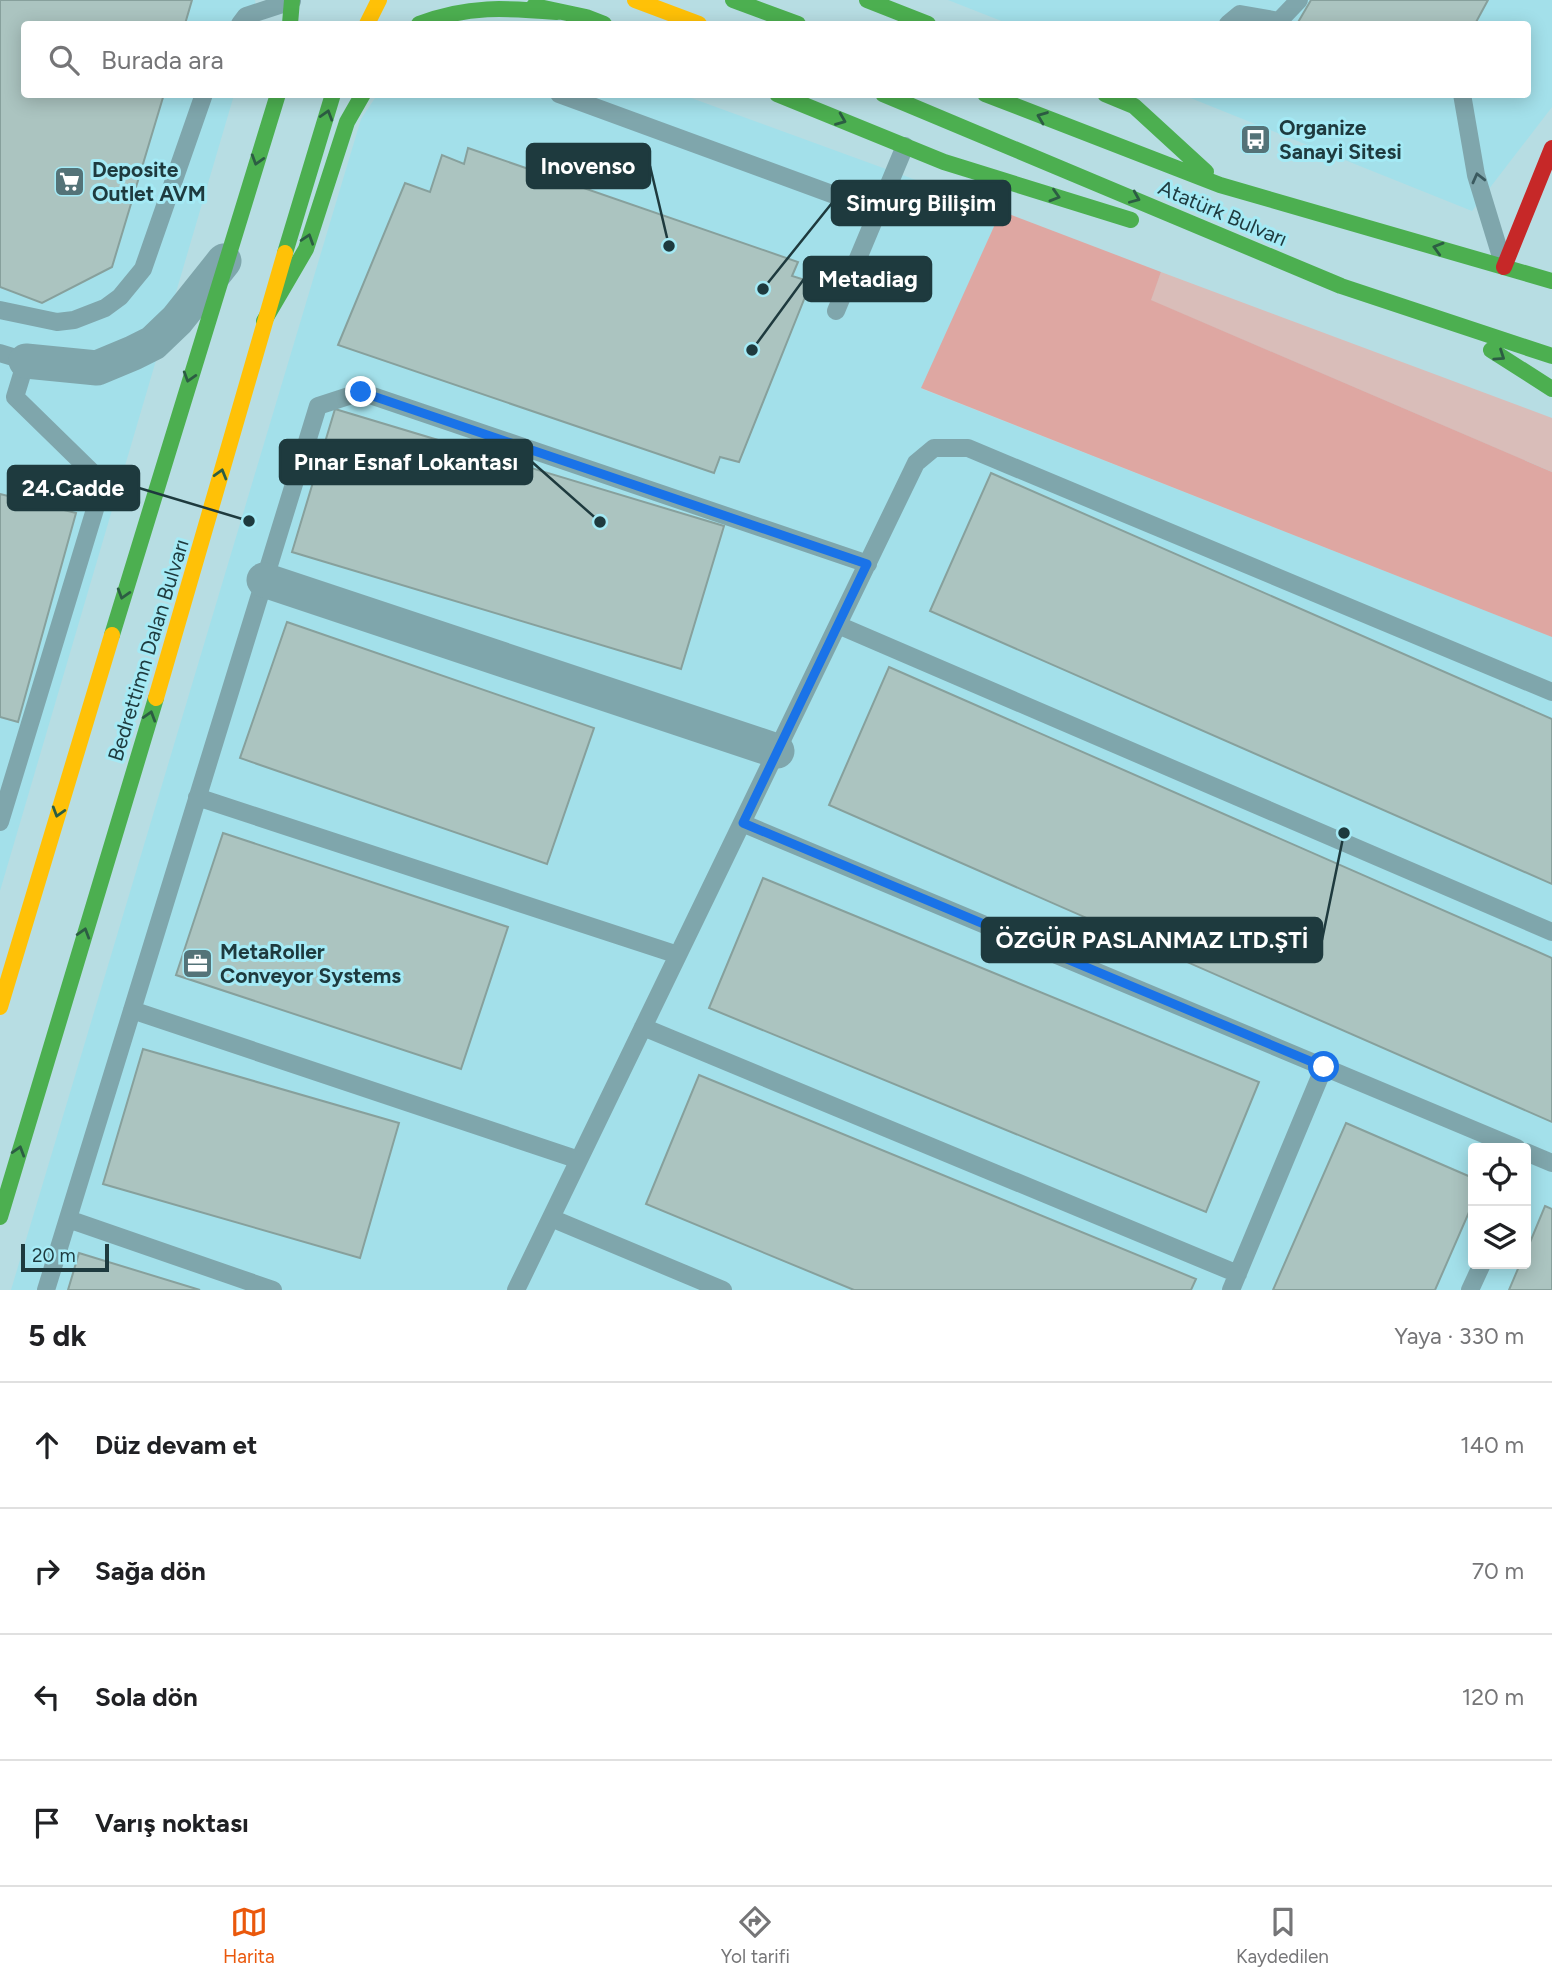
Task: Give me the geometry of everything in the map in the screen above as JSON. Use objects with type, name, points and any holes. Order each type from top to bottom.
[{"type":"main road","points":[[368,21],[379,0]]},
{"type":"main road","points":[[512,0],[596,21]]},
{"type":"main road","points":[[576,0],[586,17]]},
{"type":"main road","points":[[635,0],[691,21]]},
{"type":"main road","points":[[733,0],[791,21]]},
{"type":"main road","points":[[867,0],[920,21]]},
{"type":"main road","points":[[290,21],[292,1]]},
{"type":"main road","points":[[427,21],[445,14],[500,8],[557,12]]},
{"type":"main road","name":"Bedrettimn Dalan Bulvarı","points":[[0,1007],[165,455],[277,98]]},
{"type":"main road","name":"Bedrettimn Dalan Bulvarı","points":[[0,1217],[203,540],[264,321],[332,98]]},
{"type":"main road","points":[[264,321],[306,249],[346,122],[361,98]]},
{"type":"main road","points":[[787,98],[944,162],[1142,224]]},
{"type":"main road","name":"Atatürk Bulvarı","points":[[893,98],[1340,286],[1552,356]]},
{"type":"main road","name":"Atatürk Bulvarı","points":[[995,98],[1220,185],[1552,281]]},
{"type":"main road","points":[[1141,100],[1220,185]]},
{"type":"main road","points":[[1504,267],[1552,148]]},
{"type":"main road","points":[[1169,232],[1340,286]]},
{"type":"main road","points":[[1449,321],[1552,389]]},
{"type":"street","points":[[13,357],[97,368],[153,343],[177,320],[228,255]]},
{"type":"street","points":[[264,580],[777,751]]},
{"type":"lane","points":[[1232,21],[1240,14],[1279,21],[1300,0]]},
{"type":"lane","points":[[242,21],[246,16],[292,1]]},
{"type":"lane","points":[[0,310],[57,322],[74,320],[106,308],[120,297],[143,269],[203,98]]},
{"type":"lane","points":[[570,98],[878,211]]},
{"type":"lane","points":[[1463,98],[1476,175],[1504,267]]},
{"type":"lane","points":[[836,311],[905,146]]},
{"type":"lane","points":[[0,822],[103,483],[15,397],[13,357]]},
{"type":"lane","points":[[46,1290],[318,406],[361,392],[867,564]]},
{"type":"lane","points":[[516,1290],[916,463],[934,448],[968,448],[1552,692]]},
{"type":"lane","points":[[838,625],[1552,932]]},
{"type":"lane","points":[[197,797],[678,955]]},
{"type":"lane","points":[[743,823],[1502,1143]]},
{"type":"lane","points":[[132,1010],[579,1160]]},
{"type":"lane","points":[[643,1027],[1235,1282],[1324,1067]]},
{"type":"lane","points":[[1531,1155],[1552,1163]]},
{"type":"lane","points":[[551,1218],[723,1290]]},
{"type":"lane","points":[[68,1219],[273,1290]]},
{"type":"lane","points":[[1470,1290],[1480,1269]]},
{"type":"shaded area","points":[[0,0],[255,0],[256,21],[21,21],[21,98],[233,98],[0,891]]},
{"type":"shaded area","points":[[948,0],[1552,0],[1552,107],[1472,211],[1190,98],[1531,98],[1531,21],[1001,21]]},
{"type":"shaded area","points":[[375,98],[691,98],[1001,211],[922,389],[1552,637],[1552,1290],[11,1290],[361,119]]},
{"type":"shaded area","points":[[1001,211],[1161,272],[1151,300],[1552,472],[1552,637],[921,388]]},
{"type":"shaded area","points":[[1161,272],[1552,418],[1552,472],[1150,300]]},
{"type":"building","name":"Deposite Outlet AVM","points":[[0,0],[192,0],[186,21],[21,21],[21,98],[163,98],[112,267],[42,303],[0,287]]},
{"type":"building","points":[[1311,0],[1488,0],[1477,21],[1299,21]]},
{"type":"building","points":[[468,148],[798,262],[792,276],[811,282],[739,462],[720,457],[714,473],[338,345],[405,183],[430,192],[442,155],[464,164]]},
{"type":"building","points":[[335,409],[724,526],[681,669],[292,552]]},
{"type":"building","points":[[991,473],[1552,719],[1552,884],[930,611]]},
{"type":"building","points":[[0,494],[76,513],[18,722],[0,717]]},
{"type":"building","points":[[287,622],[594,728],[547,864],[240,758]]},
{"type":"building","points":[[889,667],[1552,958],[1552,1122],[829,805]]},
{"type":"building","points":[[223,833],[508,927],[461,1069],[176,975]]},
{"type":"building","points":[[763,878],[1259,1082],[1206,1212],[709,1008]]},
{"type":"building","points":[[143,1049],[399,1123],[360,1258],[103,1184]]},
{"type":"building","points":[[699,1075],[1196,1279],[1191,1290],[854,1290],[646,1204]]},
{"type":"building","points":[[1346,1123],[1468,1176],[1468,1214],[1435,1290],[1273,1290]]},
{"type":"building","points":[[1545,1206],[1552,1209],[1552,1290],[1509,1290],[1518,1269],[1531,1269],[1531,1240]]},
{"type":"building","points":[[79,1253],[200,1290],[68,1290]]},
{"type":"traffic: fast","points":[[290,21],[292,0]]},
{"type":"traffic: fast","points":[[733,0],[790,21]]},
{"type":"traffic: fast","points":[[867,0],[920,21]]},
{"type":"traffic: fast","points":[[534,6],[596,21]]},
{"type":"traffic: fast","points":[[428,21],[487,9],[557,12]]},
{"type":"traffic: fast","points":[[112,635],[277,98]]},
{"type":"traffic: fast","points":[[285,253],[332,98]]},
{"type":"traffic: fast","points":[[264,321],[306,249],[347,122],[361,98]]},
{"type":"traffic: fast","points":[[787,98],[944,162],[1131,220]]},
{"type":"traffic: fast","points":[[893,98],[1341,286],[1552,356]]},
{"type":"traffic: fast","points":[[995,98],[1220,185],[1552,281]]},
{"type":"traffic: fast","points":[[1115,98],[1134,106],[1206,172]]},
{"type":"traffic: fast","points":[[1491,350],[1552,389]]},
{"type":"traffic: fast","points":[[0,1217],[156,698]]},
{"type":"traffic: slow","points":[[368,21],[379,0]]},
{"type":"traffic: slow","points":[[635,0],[691,21]]},
{"type":"traffic: slow","points":[[156,698],[285,253]]},
{"type":"traffic: slow","points":[[0,1007],[112,635]]},
{"type":"traffic: jam","points":[[1504,267],[1552,148]]},
{"type":"place","name":"Organize Sanayi Sitesi","points":[[1256,139]]},
{"type":"place","name":"Deposite Outlet AVM","points":[[69,181]]},
{"type":"place","name":"Inovenso","points":[[669,246]]},
{"type":"place","name":"Simurg Bilişim","points":[[763,289]]},
{"type":"place","name":"Metadiag","points":[[752,350]]},
{"type":"place","name":"24.Cadde","points":[[249,521]]},
{"type":"place","name":"Pınar Esnaf Lokantası","points":[[600,522]]},
{"type":"place","name":"ÖZGÜR PASLANMAZ LTD.ŞTİ","points":[[1344,833]]},
{"type":"place","name":"MetaRoller Conveyor Systems","points":[[197,963]]},
{"type":"route","points":[[361,392],[867,564],[743,823],[1324,1067]]}]
